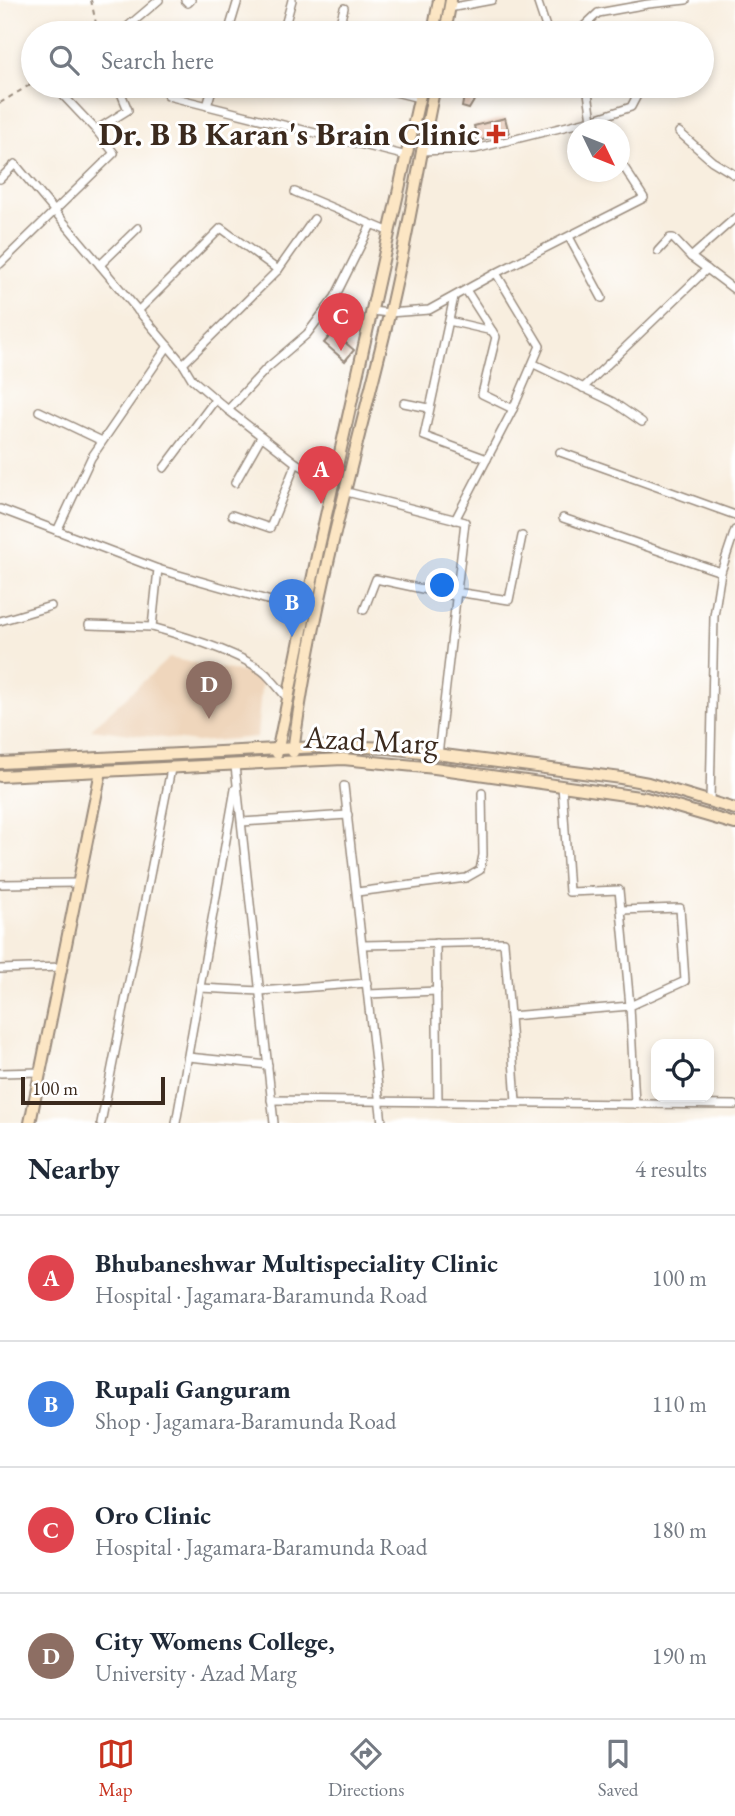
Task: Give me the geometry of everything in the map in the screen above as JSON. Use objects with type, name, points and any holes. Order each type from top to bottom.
[{"type":"street","points":[[134,21],[159,0]]},
{"type":"street","points":[[185,0],[188,3],[191,0]]},
{"type":"street","points":[[232,21],[238,0]]},
{"type":"street","points":[[286,21],[292,0]]},
{"type":"street","points":[[435,21],[439,0]]},
{"type":"street","points":[[450,4],[492,0]]},
{"type":"street","points":[[537,0],[544,21]]},
{"type":"street","points":[[590,21],[598,13],[685,0]]},
{"type":"street","points":[[340,21],[344,8]]},
{"type":"street","points":[[0,264],[114,153],[66,98]]},
{"type":"street","points":[[96,130],[128,110],[123,98]]},
{"type":"street","points":[[177,98],[407,156]]},
{"type":"street","points":[[207,106],[209,98]]},
{"type":"street","points":[[292,762],[372,311],[419,98]]},
{"type":"street","points":[[275,763],[306,611],[390,313],[433,98]]},
{"type":"street","points":[[589,98],[592,119]]},
{"type":"street","points":[[595,119],[631,107],[636,98]]},
{"type":"street","points":[[422,151],[475,149],[567,126]]},
{"type":"street","points":[[679,132],[712,161],[735,175]]},
{"type":"street","points":[[0,179],[15,164],[183,364],[192,379],[296,463],[339,488],[465,522],[438,755]]},
{"type":"street","points":[[372,311],[390,313],[429,310],[644,198],[630,176]]},
{"type":"street","points":[[295,192],[390,232]]},
{"type":"street","points":[[691,257],[735,218]]},
{"type":"street","points":[[183,364],[278,270],[314,219]]},
{"type":"street","points":[[228,410],[266,369],[307,334],[335,297],[371,225]]},
{"type":"street","points":[[100,265],[138,228]]},
{"type":"street","points":[[138,311],[221,228],[278,270]]},
{"type":"street","points":[[569,237],[602,298]]},
{"type":"street","points":[[658,251],[673,238],[691,257],[735,290]]},
{"type":"street","points":[[583,388],[707,270]]},
{"type":"street","points":[[455,520],[513,409],[540,346],[496,273]]},
{"type":"street","points":[[466,290],[496,337],[482,394],[513,409]]},
{"type":"street","points":[[454,297],[424,436],[487,459]]},
{"type":"street","points":[[449,321],[492,331]]},
{"type":"street","points":[[57,531],[91,458],[168,346]]},
{"type":"street","points":[[534,364],[613,402],[642,422]]},
{"type":"street","points":[[164,468],[215,400]]},
{"type":"street","points":[[404,404],[429,408]]},
{"type":"street","points":[[39,411],[102,441]]},
{"type":"street","points":[[234,483],[261,437]]},
{"type":"street","points":[[560,452],[735,515]]},
{"type":"street","points":[[232,515],[270,528],[296,463]]},
{"type":"street","points":[[0,509],[158,569],[306,611]]},
{"type":"street","points":[[563,518],[721,572]]},
{"type":"street","points":[[710,801],[714,616],[721,572],[735,530]]},
{"type":"street","points":[[364,611],[376,579],[455,594],[509,600],[522,536]]},
{"type":"street","points":[[152,627],[158,569]]},
{"type":"street","points":[[0,621],[51,606]]},
{"type":"street","points":[[89,625],[152,627],[179,635],[230,654],[264,672],[288,699]]},
{"type":"street","name":"Azad Marg","points":[[0,763],[338,746],[390,748],[621,778],[735,809]]},
{"type":"street","name":"Azad Marg","points":[[0,776],[343,759],[374,761],[646,798],[735,824]]},
{"type":"street","points":[[235,766],[274,1123]]},
{"type":"street","points":[[101,1123],[171,769]]},
{"type":"street","points":[[30,1123],[101,771]]},
{"type":"street","points":[[176,1123],[237,779]]},
{"type":"street","points":[[562,785],[569,892],[619,890],[630,1006],[635,1104]]},
{"type":"street","points":[[344,786],[382,1123]]},
{"type":"street","points":[[357,892],[466,877],[480,870],[483,855],[481,793]]},
{"type":"street","points":[[242,822],[348,815]]},
{"type":"street","points":[[0,884],[78,883]]},
{"type":"street","points":[[510,1016],[630,1006],[685,981],[680,908],[621,910]]},
{"type":"street","points":[[363,945],[504,942],[516,1102]]},
{"type":"street","points":[[436,943],[438,1102]]},
{"type":"street","points":[[0,969],[62,967]]},
{"type":"street","points":[[200,988],[260,991],[367,983]]},
{"type":"street","points":[[368,994],[437,991]]},
{"type":"street","points":[[188,1057],[268,1065]]},
{"type":"street","points":[[0,1073],[41,1072]]},
{"type":"street","points":[[271,1100],[735,1105]]},
{"type":"path","points":[[91,0],[95,21]]},
{"type":"path","points":[[0,103],[21,90]]},
{"type":"shaded area","points":[[169,658],[262,676],[257,737],[197,742],[91,729]]},
{"type":"building","points":[[464,98],[475,98],[469,109],[462,107]]},
{"type":"building","points":[[505,118],[509,133],[478,141],[474,126]]},
{"type":"building","points":[[333,332],[354,350],[345,361],[324,343]]},
{"type":"place","name":"Dr. B B Karan's Brain Clinic","points":[[496,134]]},
{"type":"place","name":"Oro Clinic","points":[[341,351]]},
{"type":"place","name":"Bhubaneshwar Multispeciality Clinic","points":[[321,504]]},
{"type":"place","name":"Rupali Ganguram","points":[[292,637]]},
{"type":"place","name":"City Womens College,","points":[[209,719]]}]
